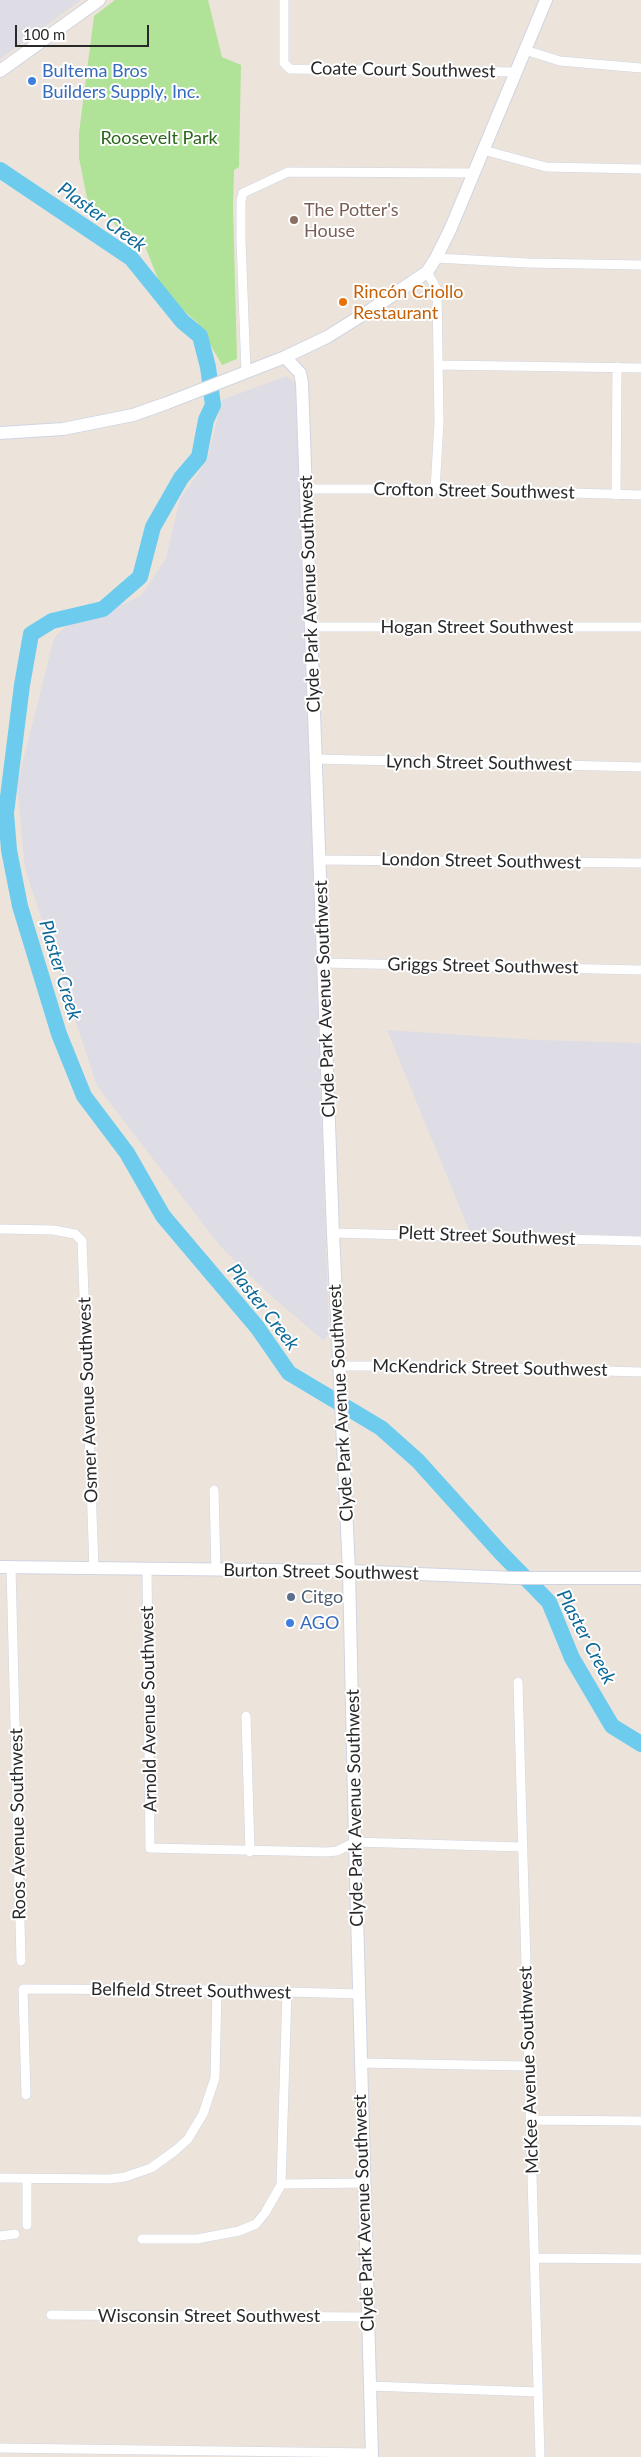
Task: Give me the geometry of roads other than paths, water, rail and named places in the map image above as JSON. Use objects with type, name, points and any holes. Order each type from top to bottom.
[{"type":"main road","points":[[0,71],[99,0]]},
{"type":"main road","points":[[0,433],[63,429],[113,420],[167,403],[285,357],[327,337],[358,319],[426,272],[436,258],[546,0]]},
{"type":"main road","name":"Clyde Park Avenue Southwest","points":[[285,357],[300,372],[302,382],[307,489],[340,1413],[350,1571],[360,2064],[372,2455]]},
{"type":"main road","name":"Burton Street Southwest","points":[[6,1567],[350,1571],[543,1579],[641,1578]]},
{"type":"street","name":"Coate Court Southwest","points":[[284,0],[284,63],[290,69],[516,72]]},
{"type":"street","points":[[525,50],[560,61],[641,68]]},
{"type":"street","points":[[483,150],[546,167],[641,169]]},
{"type":"street","points":[[246,372],[241,240],[241,201],[243,193],[288,172],[473,173]]},
{"type":"street","points":[[436,258],[528,263],[641,265]]},
{"type":"street","points":[[426,272],[437,290],[439,423],[435,489]]},
{"type":"street","points":[[439,365],[641,368]]},
{"type":"street","points":[[616,495],[617,367]]},
{"type":"street","name":"Crofton Street Southwest","points":[[307,489],[435,489],[641,496]]},
{"type":"street","name":"Hogan Street Southwest","points":[[312,627],[641,627]]},
{"type":"street","name":"Lynch Street Southwest","points":[[316,759],[641,766]]},
{"type":"street","name":"London Street Southwest","points":[[320,860],[641,863]]},
{"type":"street","name":"Griggs Street Southwest","points":[[324,963],[641,970]]},
{"type":"street","name":"Osmer Avenue Southwest","points":[[0,1229],[53,1230],[75,1234],[82,1241],[94,1568]]},
{"type":"street","name":"Plett Street Southwest","points":[[333,1233],[641,1241]]},
{"type":"street","name":"McKendrick Street Southwest","points":[[339,1372],[427,1366],[641,1372]]},
{"type":"street","points":[[214,1490],[216,1570]]},
{"type":"street","name":"Roos Avenue Southwest","points":[[6,1567],[20,1962]]},
{"type":"street","name":"Arnold Avenue Southwest","points":[[147,1569],[150,1848],[250,1852]]},
{"type":"street","name":"McKee Avenue Southwest","points":[[518,1682],[521,1847],[528,2014],[527,2066],[531,2120],[540,2457]]},
{"type":"street","points":[[246,1716],[250,1852],[327,1852],[336,1851],[355,1842],[521,1847]]},
{"type":"street","name":"Belfield Street Southwest","points":[[26,2095],[23,1989],[287,1991],[360,1994]]},
{"type":"street","points":[[0,2178],[109,2179],[125,2176],[151,2168],[188,2138],[203,2114],[215,2078],[216,1990]]},
{"type":"street","points":[[142,2239],[197,2239],[239,2231],[256,2224],[281,2185],[287,1991]]},
{"type":"street","points":[[360,2064],[527,2066]]},
{"type":"street","points":[[531,2120],[641,2122]]},
{"type":"street","points":[[27,2179],[27,2225]]},
{"type":"street","points":[[281,2185],[299,2183],[364,2183]]},
{"type":"street","points":[[0,2236],[15,2234]]},
{"type":"street","points":[[535,2258],[641,2259]]},
{"type":"street","name":"Wisconsin Street Southwest","points":[[51,2315],[367,2317]]},
{"type":"street","points":[[369,2386],[538,2392]]},
{"type":"street","points":[[0,2448],[372,2455]]},
{"type":"waterway","name":"Plaster Creek","points":[[0,170],[131,258],[182,321],[200,336],[208,367],[213,405],[206,420],[199,457],[181,478],[153,527],[140,577],[103,609],[52,621],[31,634],[22,685],[6,813],[9,850],[20,906],[59,1034],[84,1096],[127,1153],[163,1216],[257,1327],[289,1373],[381,1428],[418,1461],[501,1553],[549,1602],[572,1658],[612,1726],[641,1744]]},
{"type":"place","name":"Bultema Bros Builders Supply, Inc.","points":[[32,81]]},
{"type":"place","name":"The Potter's House","points":[[294,220]]},
{"type":"place","name":"Rincón Criollo Restaurant","points":[[343,302]]},
{"type":"place","name":"Citgo","points":[[291,1597]]},
{"type":"place","name":"AGO","points":[[290,1623]]},
{"type":"park label","name":"Roosevelt Park","points":[[159,138]]}]
